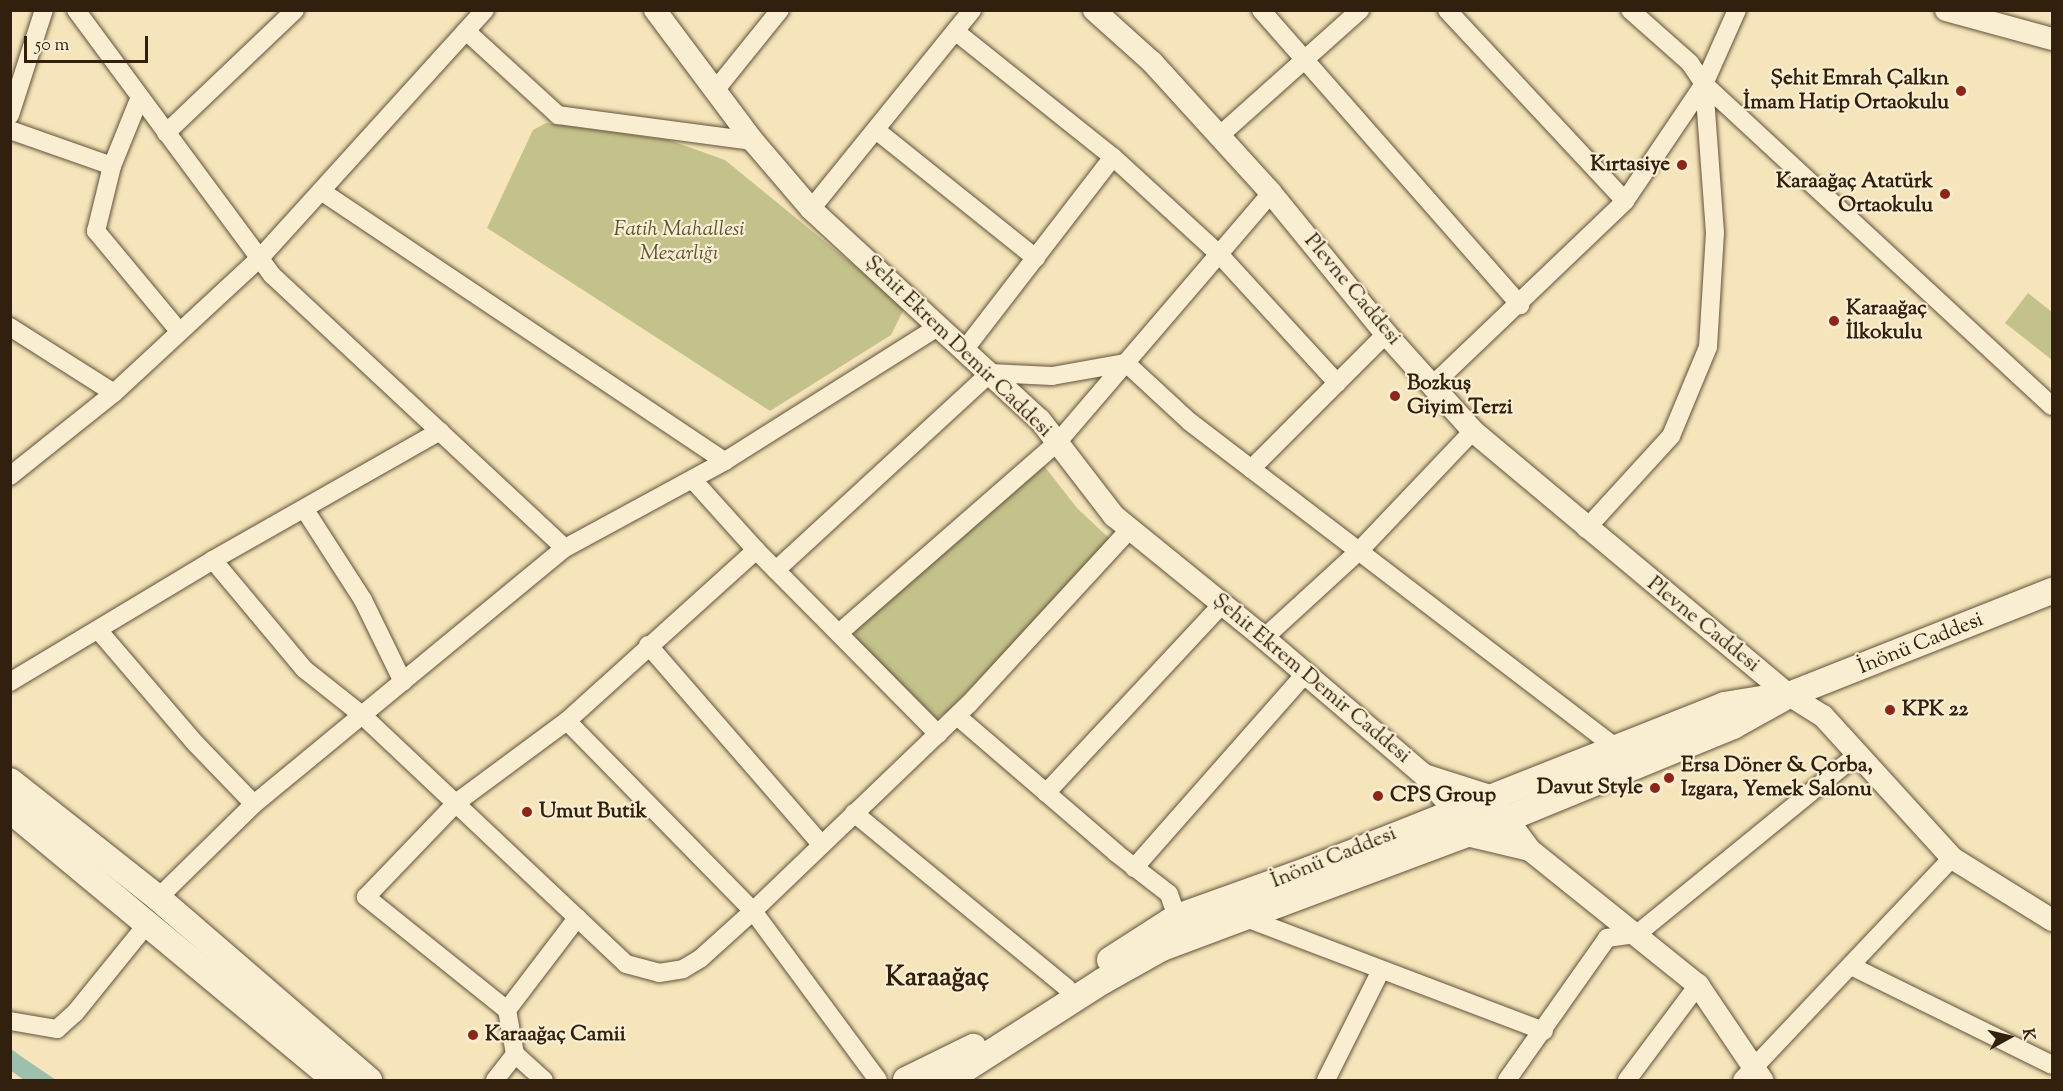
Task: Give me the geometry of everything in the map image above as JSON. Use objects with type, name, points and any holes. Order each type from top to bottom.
[{"type":"main road","name":"İnönü Caddesi","points":[[948,1080],[1103,981],[1162,948],[1241,916],[1467,835],[1732,726],[1789,695],[2052,591]]},
{"type":"main road","name":"İnönü Caddesi","points":[[906,1080],[951,1059],[1178,916],[1308,870],[1454,810],[1724,705],[1789,695]]},
{"type":"main road","points":[[10,781],[158,898],[369,1080]]},
{"type":"main road","points":[[10,810],[335,1080]]},
{"type":"street","points":[[10,115],[44,10]]},
{"type":"street","points":[[166,133],[295,10]]},
{"type":"street","points":[[10,476],[114,393],[260,258],[485,10]]},
{"type":"street","name":"Şehit Ekrem Demir Caddesi","points":[[655,10],[717,88],[753,141],[811,209],[990,373],[1057,443],[1114,516],[1306,673],[1424,775]]},
{"type":"street","points":[[717,88],[780,10]]},
{"type":"street","points":[[811,209],[972,10]]},
{"type":"street","name":"Plevne Caddesi","points":[[1094,10],[1152,62],[1218,137],[1272,193],[1386,334],[1473,431],[1586,529],[1789,695],[1823,716],[1952,858],[2052,920]]},
{"type":"street","points":[[1261,10],[1520,305]]},
{"type":"street","points":[[1218,137],[1360,10]]},
{"type":"street","points":[[1447,10],[1625,201]]},
{"type":"street","points":[[1630,10],[1690,63],[1704,84],[2052,406]]},
{"type":"street","points":[[1435,388],[1440,378],[1520,305],[1625,201],[1704,84],[1737,10]]},
{"type":"street","points":[[1946,10],[2052,39]]},
{"type":"street","points":[[78,11],[272,275],[565,548]]},
{"type":"street","points":[[466,31],[558,115],[753,141]]},
{"type":"street","points":[[956,31],[1113,157],[1220,254],[1337,383]]},
{"type":"street","points":[[1586,529],[1671,436],[1708,347],[1715,233],[1704,84]]},
{"type":"street","points":[[140,97],[112,166],[96,231],[180,332]]},
{"type":"street","points":[[10,130],[112,166]]},
{"type":"street","points":[[876,130],[1036,258]]},
{"type":"street","points":[[965,349],[1113,157]]},
{"type":"street","points":[[321,191],[725,461]]},
{"type":"street","points":[[840,632],[1057,443],[1272,193]]},
{"type":"street","points":[[158,898],[254,804],[565,548],[700,476],[939,326]]},
{"type":"street","points":[[10,327],[114,393]]},
{"type":"street","points":[[1251,468],[1386,334]]},
{"type":"street","points":[[776,570],[990,373],[1052,376],[1126,363]]},
{"type":"street","points":[[1126,363],[1190,423],[1615,747]]},
{"type":"street","points":[[10,682],[99,631],[213,560],[305,510],[440,431]]},
{"type":"street","points":[[1264,638],[1359,551],[1473,431]]},
{"type":"street","points":[[704,447],[700,476],[756,550],[840,632],[938,734]]},
{"type":"street","points":[[305,510],[363,600],[402,682]]},
{"type":"street","points":[[213,560],[304,669],[362,715],[626,964],[659,974],[683,969],[701,958],[753,911],[957,716],[1130,529]]},
{"type":"street","points":[[544,1080],[515,1054],[507,1010],[366,897],[456,803],[567,721],[648,645],[756,550]]},
{"type":"street","points":[[1046,793],[1222,604]]},
{"type":"street","points":[[99,631],[196,744],[254,804]]},
{"type":"street","points":[[648,645],[822,844]]},
{"type":"street","points":[[1134,868],[1306,673]]},
{"type":"street","points":[[957,716],[1134,868],[1169,894],[1178,916]]},
{"type":"street","points":[[567,721],[753,911],[878,1080]]},
{"type":"street","points":[[1508,1080],[1607,938],[1637,934],[1858,754]]},
{"type":"street","points":[[1424,775],[1490,796],[1509,818],[1530,850],[1698,985],[1752,1076],[1952,858]]},
{"type":"street","points":[[1424,775],[1454,810],[1467,835],[1530,850]]},
{"type":"street","points":[[854,813],[1067,988]]},
{"type":"street","points":[[1241,916],[1544,1031]]},
{"type":"street","points":[[507,1010],[577,918]]},
{"type":"street","points":[[10,1020],[57,1029],[75,1013],[147,924]]},
{"type":"street","points":[[1851,966],[2052,1065]]},
{"type":"street","points":[[1326,1080],[1381,970]]},
{"type":"street","points":[[1627,1080],[1698,985]]},
{"type":"street","points":[[495,1080],[515,1054]]},
{"type":"green space","name":"Fatih Mahallesi Mezarlığı","points":[[546,123],[669,140],[725,160],[905,307],[891,335],[770,411],[487,228],[533,130]]},
{"type":"green space","points":[[2028,293],[2052,312],[2052,360],[2005,323]]},
{"type":"green space","points":[[1041,462],[1077,508],[1112,541],[947,712],[934,720],[856,640],[855,629]]},
{"type":"shaded area","points":[[11,1049],[56,1080],[24,1080],[11,1071]]},
{"type":"place","name":"Şehit Emrah Çalkın İmam Hatip Ortaokulu","points":[[1961,91]]},
{"type":"place","name":"Kırtasiye","points":[[1682,165]]},
{"type":"place","name":"Karaağaç Atatürk Ortaokulu","points":[[1945,194]]},
{"type":"place","name":"Karaağaç İlkokulu","points":[[1834,321]]},
{"type":"place","name":"Bozkuş Giyim Terzi","points":[[1395,396]]},
{"type":"place","name":"KPK 22","points":[[1890,710]]},
{"type":"place","name":"Ersa Döner & Çorba, Izgara, Yemek Salonu","points":[[1669,778]]},
{"type":"place","name":"Davut Style","points":[[1655,788]]},
{"type":"place","name":"CPS Group","points":[[1378,796]]},
{"type":"place","name":"Umut Butik","points":[[527,812]]},
{"type":"place","name":"Karaağaç Camii","points":[[473,1035]]},
{"type":"district","name":"Karaağaç","points":[[937,979]]}]
